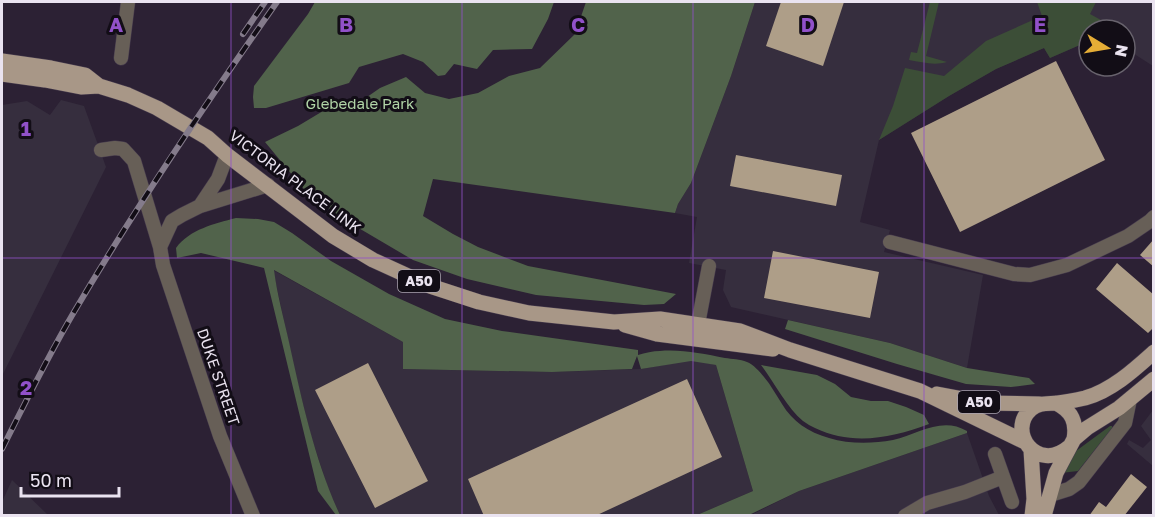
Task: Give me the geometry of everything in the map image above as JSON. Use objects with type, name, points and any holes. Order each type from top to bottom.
[{"type":"main road","name":"VICTORIA PLACE LINK","points":[[2,61],[85,75],[99,86]]},
{"type":"main road","name":"VICTORIA PLACE LINK","points":[[2,74],[81,87],[99,86],[128,95],[173,116],[208,138],[333,236],[392,269],[430,286],[479,302],[529,313],[614,322],[657,334],[790,350]]},
{"type":"main road","name":"VICTORIA PLACE LINK","points":[[614,322],[660,319],[740,331],[790,350],[920,391],[985,403],[1040,404]]},
{"type":"main road","name":"A50","points":[[1040,404],[1056,404],[1086,398],[1104,390],[1139,366],[1154,352]]},
{"type":"main road","name":"A50","points":[[1028,446],[1039,454],[1054,456],[1062,453],[1087,428],[1119,408],[1154,379]]},
{"type":"main road","name":"VICTORIA PLACE LINK","points":[[920,391],[1028,446]]},
{"type":"main road","points":[[1032,516],[1034,499],[1028,446],[1022,425],[1032,409],[1040,404]]},
{"type":"main road","points":[[1044,516],[1056,473],[1072,443],[1076,430],[1071,414],[1064,407],[1056,404]]},
{"type":"street","points":[[121,58],[128,2]]},
{"type":"street","name":"DUKE STREET","points":[[101,150],[123,149],[134,161],[160,247],[163,265],[220,436],[254,516]]},
{"type":"street","points":[[200,206],[218,179],[227,155]]},
{"type":"street","points":[[160,247],[172,221],[182,214],[200,206],[268,185]]},
{"type":"street","points":[[890,242],[1014,274],[1030,275],[1067,265],[1128,236],[1154,217]]},
{"type":"street","points":[[698,324],[709,266]]},
{"type":"street","points":[[1050,495],[1069,489],[1078,482],[1125,423],[1130,399]]},
{"type":"street","points":[[995,454],[1012,502]]},
{"type":"street","points":[[905,516],[927,503],[965,492],[1003,477]]},
{"type":"shaded area","points":[[755,2],[1153,2],[1153,66],[1137,56],[1137,18],[1077,18],[1077,46],[1050,58],[1044,48],[996,69],[879,140],[860,222],[890,230],[884,252],[983,275],[967,368],[890,343],[731,307],[723,290],[726,270],[689,263],[697,217],[675,213],[691,183],[731,76]]},
{"type":"shaded area","points":[[61,100],[84,106],[106,167],[2,376],[2,105],[27,101],[50,115]]},
{"type":"shaded area","points":[[273,270],[403,342],[403,369],[552,372],[641,369],[691,360],[716,365],[753,491],[697,515],[340,515],[329,491],[311,436]]},
{"type":"shaded area","points":[[1153,410],[1153,466],[1127,444],[1129,440],[1143,448],[1151,440],[1141,426]]},
{"type":"shaded area","points":[[967,433],[989,496],[999,515],[749,516],[799,491]]},
{"type":"shaded area","points":[[12,480],[48,515],[2,515],[2,502]]},
{"type":"green space","points":[[315,2],[554,2],[532,49],[493,50],[477,69],[454,64],[445,75],[438,76],[423,62],[403,54],[359,67],[349,83],[266,108],[254,108],[254,86]]},
{"type":"green space","name":"Glebedale Park","points":[[586,2],[755,2],[731,76],[691,183],[675,213],[433,179],[423,216],[478,247],[528,266],[676,294],[664,304],[644,305],[536,295],[467,279],[413,260],[345,220],[308,194],[265,142],[328,108],[357,104],[380,88],[406,77],[425,93],[449,99],[478,93],[509,76],[540,68],[575,34]]},
{"type":"green space","points":[[930,2],[939,2],[926,56],[947,62],[933,64],[909,60],[911,52],[917,53]]},
{"type":"green space","points":[[1037,2],[1096,2],[1090,14],[1097,18],[1077,18],[1077,46],[1050,58],[1044,48],[996,69],[879,140],[905,68],[944,76],[986,41],[1042,16]]},
{"type":"green space","points":[[236,218],[274,222],[331,261],[389,294],[445,319],[502,331],[638,350],[638,355],[655,351],[676,351],[744,361],[752,364],[769,383],[796,421],[814,433],[829,438],[860,443],[877,442],[948,425],[958,427],[967,433],[799,491],[749,515],[697,515],[753,491],[716,365],[691,361],[641,369],[637,356],[632,369],[552,372],[403,369],[403,342],[274,270],[304,408],[323,473],[340,515],[336,515],[318,491],[264,268],[201,253],[177,258],[176,248],[188,236],[203,228]]},
{"type":"green space","points":[[788,320],[890,343],[967,368],[1029,378],[1035,384],[1011,387],[966,384],[785,329]]},
{"type":"green space","points":[[761,365],[817,375],[835,384],[851,397],[871,401],[888,401],[906,407],[924,415],[929,424],[901,433],[872,438],[829,434],[809,425],[797,416]]},
{"type":"green space","points":[[1110,426],[1112,428],[1078,471],[1061,473],[1076,451]]},
{"type":"building","points":[[781,2],[844,2],[823,66],[766,46]]},
{"type":"building","points":[[1056,61],[1105,160],[960,232],[911,133]]},
{"type":"building","points":[[736,155],[842,175],[836,206],[730,186]]},
{"type":"building","points":[[1154,239],[1154,267],[1140,255]]},
{"type":"building","points":[[773,251],[879,272],[870,318],[764,298]]},
{"type":"building","points":[[1117,263],[1154,295],[1154,327],[1148,333],[1096,289]]},
{"type":"building","points":[[368,363],[428,481],[375,508],[315,390]]},
{"type":"building","points":[[687,379],[722,457],[595,516],[484,516],[468,479]]},
{"type":"building","points":[[1131,474],[1147,487],[1124,516],[1089,516],[1099,502],[1106,507]]},
{"type":"railway","points":[[243,34],[265,2]]},
{"type":"railway","points":[[2,449],[55,346],[98,272],[172,155],[277,2]]}]
